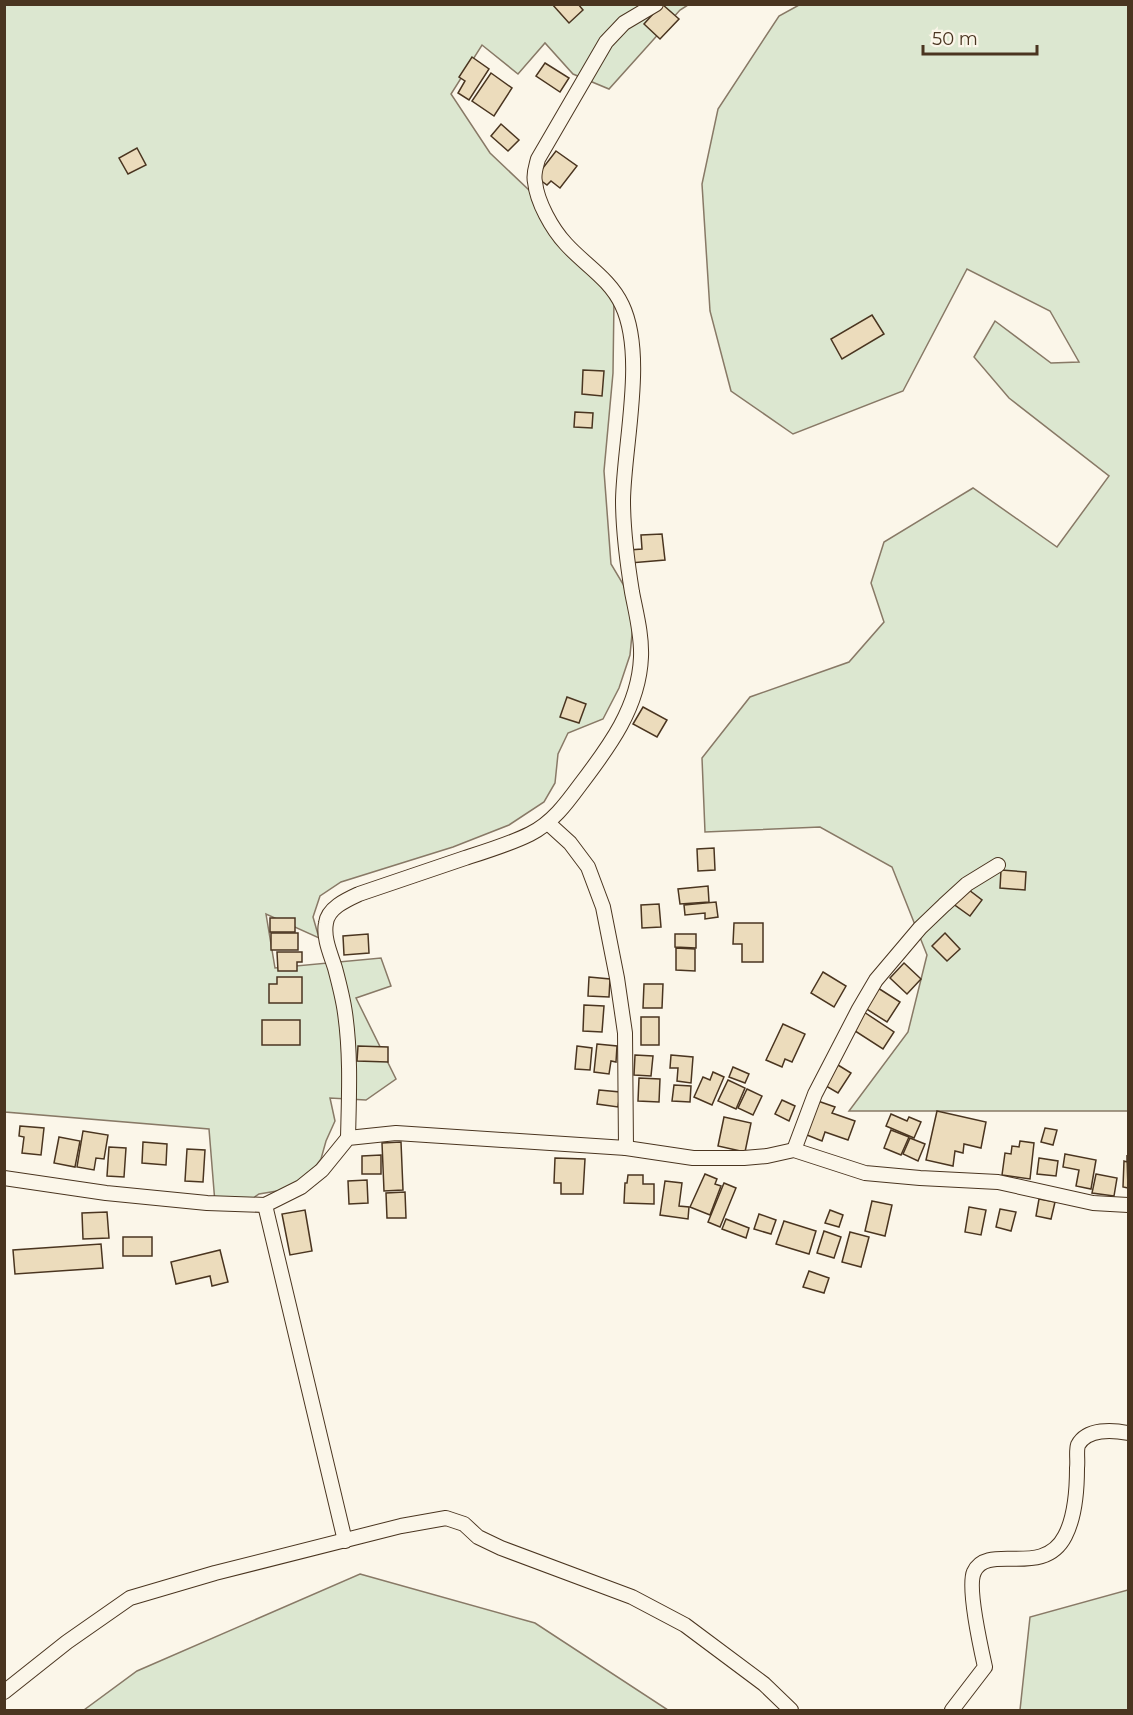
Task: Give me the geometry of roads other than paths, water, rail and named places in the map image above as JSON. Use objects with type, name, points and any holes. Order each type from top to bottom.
[{"type":"street","points":[[4,1178],[106,1193],[207,1203],[266,1205],[301,1187],[322,1170],[348,1138],[350,1068],[348,1040],[338,977],[326,934],[326,922],[330,912],[359,894],[505,845],[548,823],[605,754],[622,724],[633,700],[641,656],[624,525],[624,474],[632,384],[629,328],[615,291],[563,242],[538,193],[534,171],[538,159],[606,42],[624,23],[656,4]]},
{"type":"street","points":[[548,823],[570,843],[588,867],[603,907],[625,1034],[626,1148]]},
{"type":"street","points":[[794,1150],[814,1094],[876,980],[920,928],[944,905],[967,884],[998,865]]},
{"type":"street","points":[[348,1138],[396,1133],[626,1148],[693,1158],[744,1158],[794,1150],[865,1173],[998,1182],[1093,1203],[1128,1205]]},
{"type":"street","points":[[266,1205],[345,1541]]},
{"type":"street","points":[[952,1710],[985,1667],[976,1627],[972,1581],[974,1571],[982,1563],[994,1558],[1037,1559],[1051,1552],[1065,1536],[1072,1510],[1077,1471],[1077,1447],[1084,1438],[1095,1433],[1113,1430],[1128,1432]]},
{"type":"street","points":[[4,1692],[67,1642],[130,1598],[215,1573],[425,1521],[446,1518],[464,1524],[486,1541],[632,1597],[685,1625],[764,1684],[791,1710]]}]
